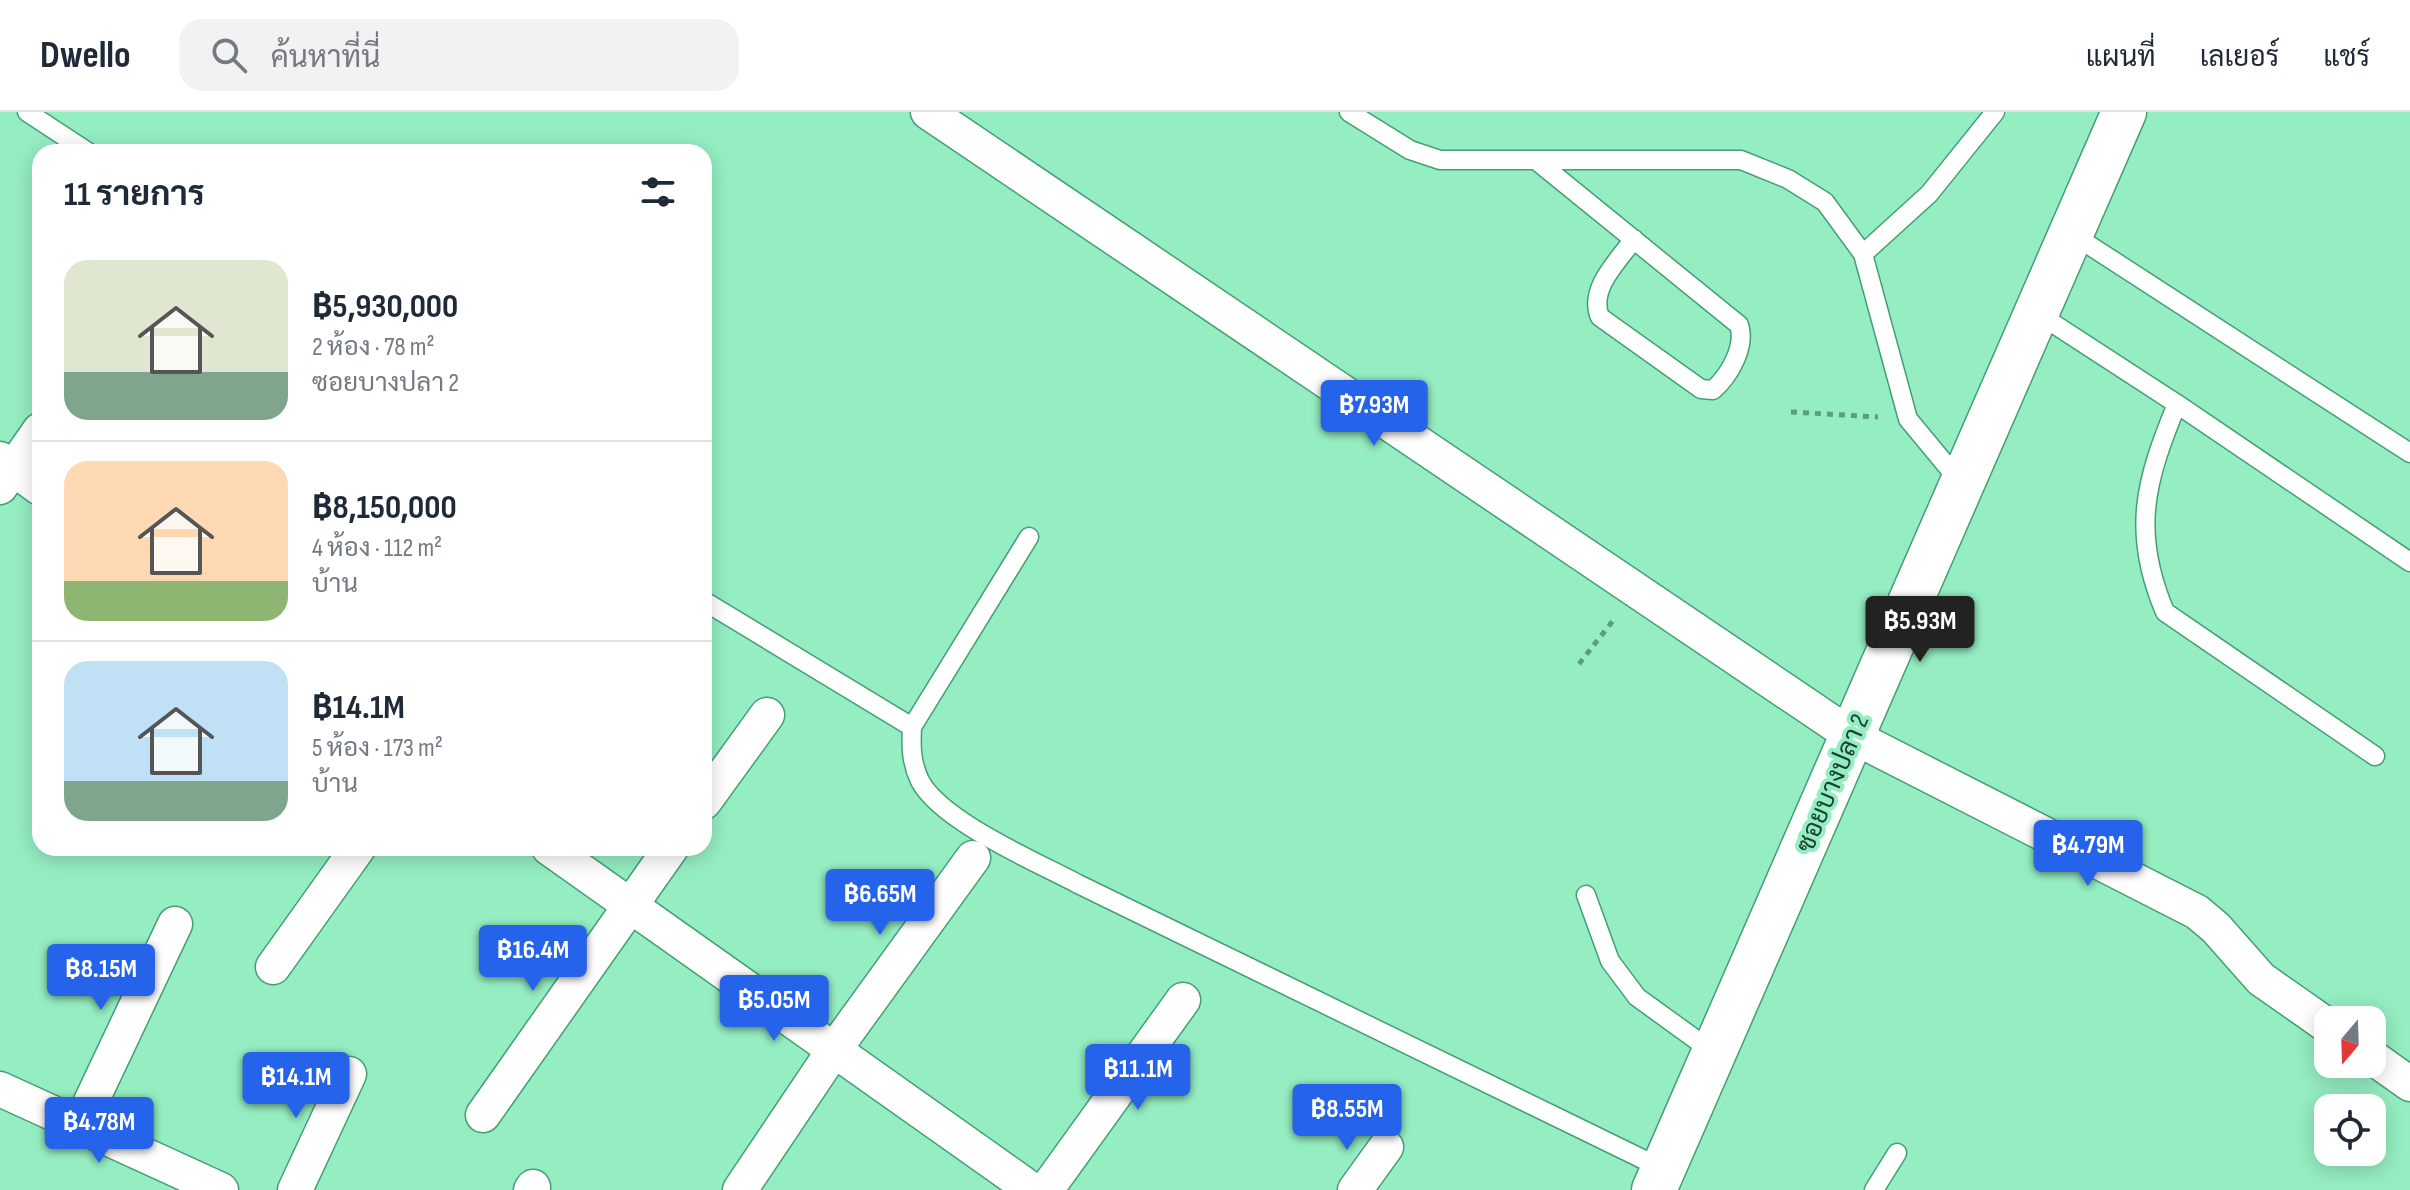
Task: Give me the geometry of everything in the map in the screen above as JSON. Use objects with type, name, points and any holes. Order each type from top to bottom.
[{"type":"street","points":[[928,112],[1852,736],[2197,912],[2216,928],[2261,979],[2314,1016]]},
{"type":"street","name":"ซอยบางปลา 2","points":[[1661,1180],[2124,112]]},
{"type":"street","points":[[13,476],[32,444]]},
{"type":"street","points":[[712,791],[767,715]]},
{"type":"street","points":[[273,967],[352,856]]},
{"type":"street","points":[[560,856],[1032,1190]]},
{"type":"street","points":[[483,1115],[665,856]]},
{"type":"street","points":[[740,1190],[834,1050],[973,858]]},
{"type":"street","points":[[80,1125],[175,924]]},
{"type":"street","points":[[1046,1190],[1183,1000]]},
{"type":"street","points":[[2386,1067],[2410,1084]]},
{"type":"street","points":[[295,1190],[349,1074]]},
{"type":"street","points":[[0,1089],[221,1190]]},
{"type":"street","points":[[1355,1190],[1386,1147]]},
{"type":"lane","points":[[27,112],[76,144]]},
{"type":"lane","points":[[1349,112],[1410,150],[1440,160],[1741,160],[1788,179],[1825,202],[1863,254],[1908,419],[1961,483]]},
{"type":"lane","points":[[1863,254],[1929,194],[1995,112]]},
{"type":"lane","points":[[1537,161],[1634,239],[1739,325],[1743,337],[1738,351],[1722,382],[1713,390],[1701,389],[1600,317],[1595,306],[1597,292],[1634,239]]},
{"type":"lane","points":[[2072,234],[2410,453]]},
{"type":"lane","points":[[2037,313],[2410,562]]},
{"type":"lane","points":[[2177,404],[2152,465],[2145,507],[2150,575],[2165,612],[2375,756]]},
{"type":"lane","points":[[1029,537],[912,727],[910,753],[921,783],[944,807],[986,836],[1661,1180]]},
{"type":"lane","points":[[712,606],[912,727]]},
{"type":"lane","points":[[1586,895],[1610,961],[1637,997],[1714,1053]]},
{"type":"lane","points":[[1874,1190],[1897,1153]]},
{"type":"path","points":[[1791,412],[1908,419]]},
{"type":"path","points":[[1579,664],[1636,590]]}]
